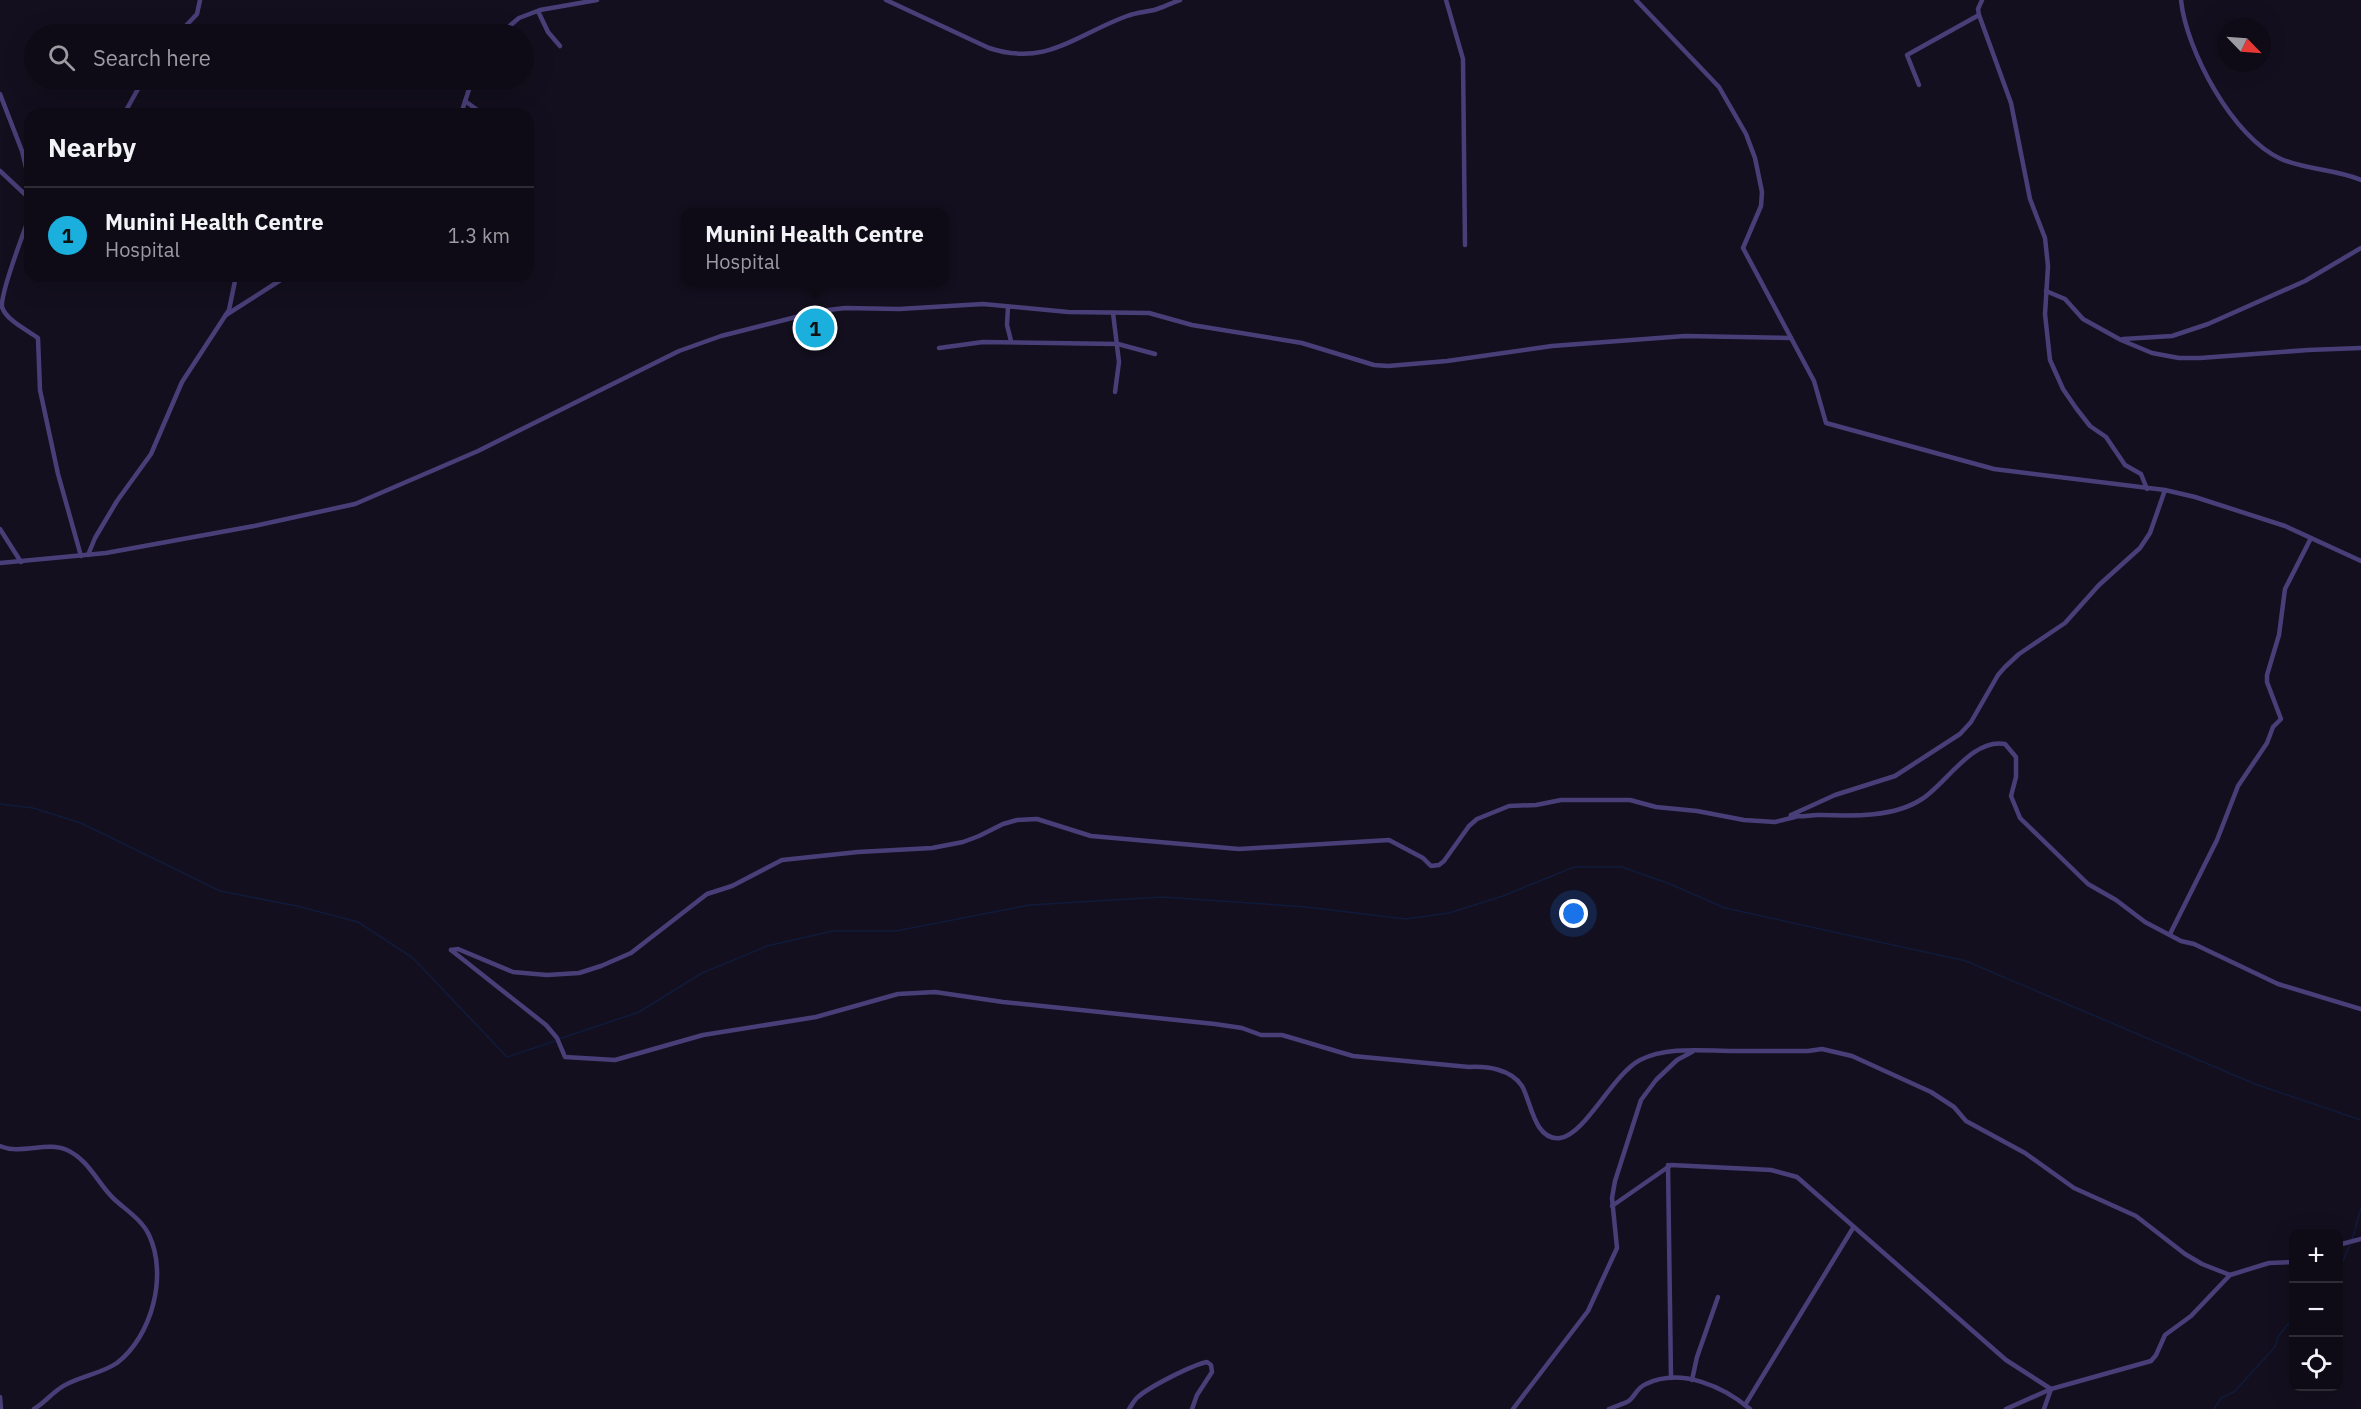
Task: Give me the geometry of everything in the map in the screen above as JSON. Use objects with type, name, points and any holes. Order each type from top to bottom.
[{"type":"street","points":[[187,24],[196,14],[200,0]]},
{"type":"street","points":[[512,24],[519,18],[538,10],[597,0]]},
{"type":"street","points":[[886,0],[988,48],[1025,55],[1048,51],[1130,15],[1154,10],[1179,0]]},
{"type":"street","points":[[1446,0],[1463,59],[1465,245]]},
{"type":"street","points":[[1636,0],[1719,87],[1746,134],[1755,158],[1762,192],[1761,206],[1743,248],[1814,381],[1824,419],[1829,425],[1885,438],[1994,469],[2165,490],[2224,505],[2285,526],[2361,561]]},
{"type":"street","points":[[1976,0],[1978,12],[2011,103],[2030,199],[2045,238],[2048,266],[2046,291],[2048,355],[2059,382],[2090,426],[2106,437],[2125,465],[2141,474],[2147,489]]},
{"type":"street","points":[[1919,85],[1907,55],[1978,12],[1982,0]]},
{"type":"street","points":[[2181,0],[2185,23],[2202,66],[2225,108],[2252,140],[2280,159],[2361,180]]},
{"type":"street","points":[[538,10],[548,32],[560,46]]},
{"type":"street","points":[[127,108],[137,90]]},
{"type":"street","points":[[463,108],[469,90]]},
{"type":"street","points":[[0,94],[24,159]]},
{"type":"street","points":[[465,101],[475,108]]},
{"type":"street","points":[[0,171],[24,193]]},
{"type":"street","points":[[24,232],[2,297],[2,306],[7,315],[38,338],[40,390],[58,474],[81,556]]},
{"type":"street","points":[[2121,340],[2172,336],[2208,324],[2305,281],[2361,249]]},
{"type":"street","points":[[88,555],[95,538],[117,501],[151,454],[182,382],[229,310],[235,282]]},
{"type":"street","points":[[224,316],[278,282]]},
{"type":"street","points":[[2046,291],[2065,299],[2083,319],[2121,340],[2152,353],[2189,358],[2361,348]]},
{"type":"street","points":[[0,563],[88,555],[254,526],[355,504],[478,451],[672,354],[721,336],[820,311],[845,308],[899,309],[983,304],[1068,312],[1149,313],[1203,327],[1302,343],[1374,365],[1388,366],[1447,361],[1552,346],[1684,336],[1791,338]]},
{"type":"street","points":[[1008,307],[1007,325],[1011,342]]},
{"type":"street","points":[[1113,313],[1119,371],[1115,392]]},
{"type":"street","points":[[939,348],[983,342],[1118,344],[1155,354]]},
{"type":"street","points":[[1791,815],[1835,795],[1895,777],[1960,734],[1971,722],[2005,667],[2019,654],[2065,623],[2099,585],[2140,548],[2150,533],[2165,490]]},
{"type":"street","points":[[0,529],[21,562]]},
{"type":"street","points":[[2170,934],[2217,840],[2238,786],[2267,743],[2273,727],[2281,719],[2267,682],[2267,675],[2279,635],[2285,589],[2311,538]]},
{"type":"street","points":[[1791,815],[1863,815],[1904,807],[1922,800],[1951,771],[1983,748],[1995,743],[2005,744],[2016,757],[2016,777],[2011,796],[2020,818],[2088,884],[2116,900],[2145,922],[2278,984],[2361,1009]]},
{"type":"street","points":[[1791,815],[1795,817],[1775,822],[1734,819],[1697,811],[1656,807],[1630,800],[1598,798],[1509,806],[1477,819],[1469,826],[1444,861],[1439,865],[1431,866],[1423,858],[1389,840],[1239,849],[1091,836],[1037,819],[1017,820],[963,842],[932,848],[858,852],[819,858],[808,856],[782,860],[732,886],[707,894],[631,953],[591,970],[572,975],[530,975],[513,972],[458,950],[451,950],[546,1025],[557,1038],[565,1057],[615,1060],[703,1035],[816,1017],[898,994],[935,992],[1003,1002],[1242,1028],[1261,1035],[1282,1035],[1353,1056],[1458,1066],[1486,1066],[1502,1071],[1522,1086],[1536,1122],[1556,1139],[1570,1134],[1593,1111],[1627,1068],[1655,1053],[1822,1049],[1852,1056],[1930,1092],[1954,1107],[1966,1121],[2025,1153],[2074,1188],[2136,1216],[2185,1254],[2202,1264],[2230,1275]]},
{"type":"street","points":[[1513,1409],[1588,1311],[1617,1248],[1612,1206],[1618,1172],[1641,1100],[1647,1090],[1677,1060],[1697,1051]]},
{"type":"street","points":[[0,1146],[22,1149],[51,1147],[67,1150],[82,1160],[99,1184],[140,1222],[149,1234],[158,1270],[154,1304],[136,1344],[114,1365],[66,1384],[34,1409]]},
{"type":"street","points":[[1612,1206],[1668,1165],[1756,1168],[1787,1173],[1803,1181],[1853,1228],[2006,1360],[2051,1389]]},
{"type":"street","points":[[1668,1165],[1671,1378]]},
{"type":"street","points":[[1745,1405],[1853,1228]]},
{"type":"street","points":[[2343,1244],[2361,1239]]},
{"type":"street","points":[[2006,1409],[2051,1389],[2151,1361],[2157,1355],[2165,1335],[2191,1316],[2230,1275],[2269,1263],[2289,1262]]},
{"type":"street","points":[[1692,1380],[1697,1358],[1718,1297]]},
{"type":"street","points":[[1129,1409],[1138,1397],[1149,1390],[1200,1363],[1207,1362],[1212,1372],[1197,1395],[1192,1409]]},
{"type":"street","points":[[1609,1409],[1626,1402],[1641,1386],[1671,1378],[1708,1384],[1750,1409]]},
{"type":"street","points":[[2044,1409],[2051,1389]]},
{"type":"street","points":[[0,1397],[2,1409]]},
{"type":"waterway","points":[[0,804],[33,808],[81,823],[220,891],[297,906],[358,922],[413,958],[507,1057],[555,1041]]},
{"type":"waterway","points":[[559,1039],[639,1012],[702,973],[767,946],[833,931],[896,931],[1029,905],[1163,897],[1306,907],[1406,919],[1449,913],[1503,896],[1574,867],[1622,867],[1670,884],[1725,908],[1966,961],[2255,1084],[2361,1120]]},
{"type":"waterway","points":[[2352,1240],[2361,1208]]},
{"type":"waterway","points":[[2343,1261],[2350,1245]]},
{"type":"waterway","points":[[2214,1409],[2221,1398],[2234,1392],[2275,1347],[2278,1337],[2289,1323]]},
{"type":"place","name":"Munini Health Centre","points":[[815,328]]}]
